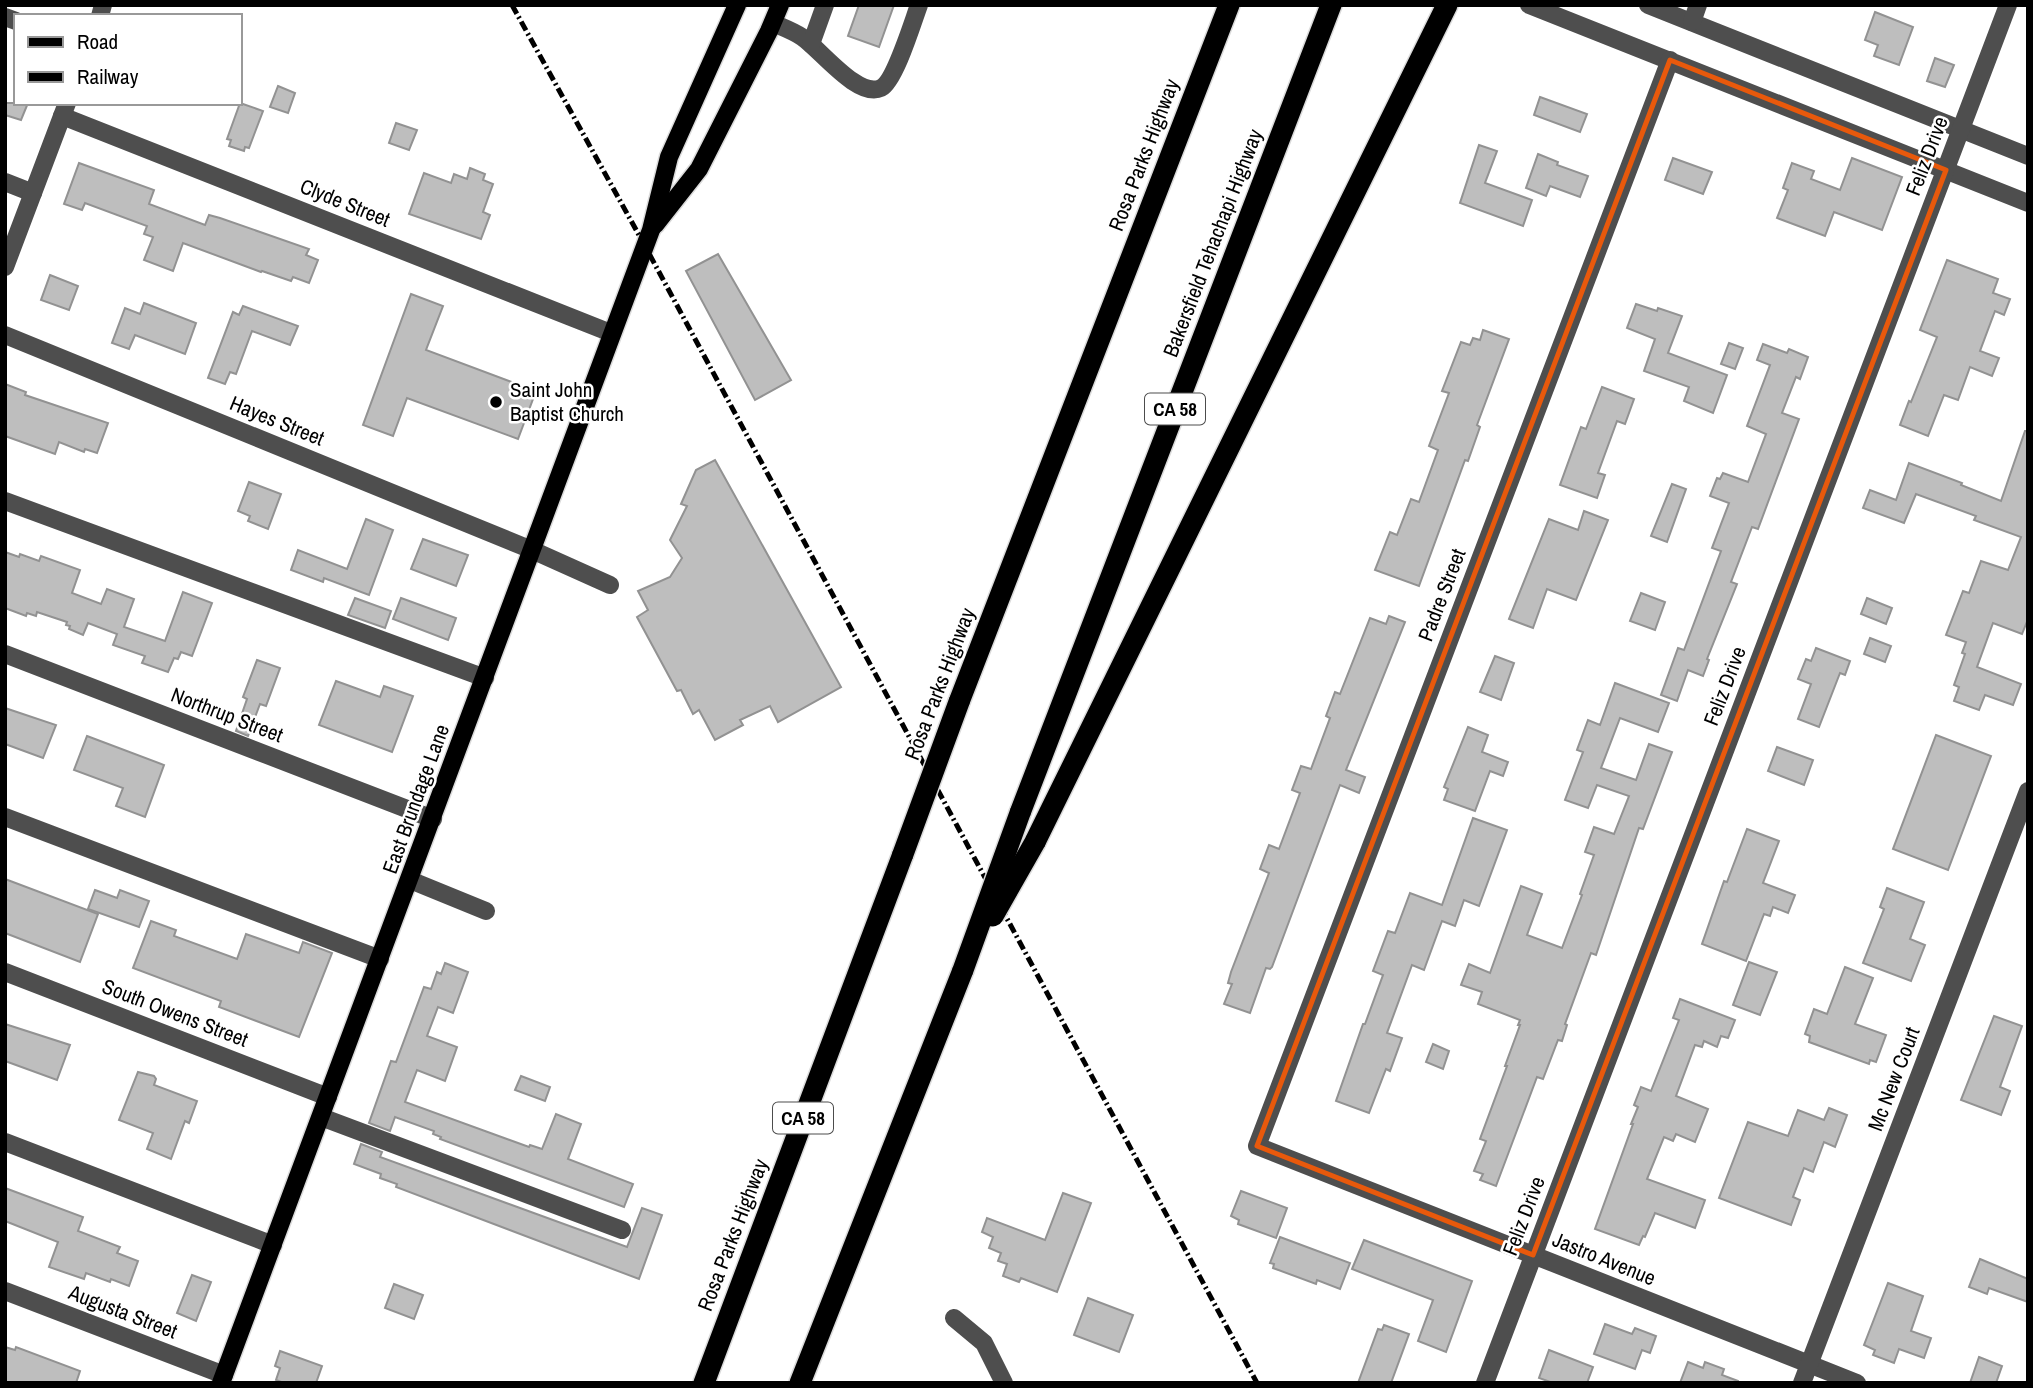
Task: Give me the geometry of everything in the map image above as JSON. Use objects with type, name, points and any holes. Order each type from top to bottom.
[{"type":"highway","name":"Rosa Parks Highway","points":[[704,1383],[959,702],[1229,5]]},
{"type":"highway","name":"Bakersfield Tehachapi Highway","points":[[962,970],[1331,5]]},
{"type":"highway","points":[[962,970],[1035,842],[1447,5]]},
{"type":"highway","name":"CA 58","points":[[800,1383],[962,970]]},
{"type":"main road","name":"East Brundage Lane","points":[[223,1379],[651,230],[668,157],[737,5]]},
{"type":"main road","name":"East Brundage Lane","points":[[651,230],[699,169],[780,5]]},
{"type":"street","points":[[811,44],[825,5]]},
{"type":"street","points":[[773,23],[811,44],[857,84],[870,89],[880,88],[898,64],[919,5]]},
{"type":"street","points":[[1529,5],[2028,203]]},
{"type":"street","points":[[1648,5],[1695,14],[2028,156]]},
{"type":"street","name":"Feliz Drive","points":[[1485,1383],[2008,5]]},
{"type":"street","name":"Padre Street","points":[[1257,1146],[1670,60]]},
{"type":"street","points":[[5,267],[64,109]]},
{"type":"street","name":"Clyde Street","points":[[64,109],[611,333]]},
{"type":"street","points":[[5,182],[33,193]]},
{"type":"street","name":"Hayes Street","points":[[5,335],[532,550],[611,585]]},
{"type":"street","points":[[5,501],[485,678]]},
{"type":"street","name":"Northrup Street","points":[[5,654],[433,819]]},
{"type":"street","name":"Mc New Court","points":[[1802,1383],[2028,791]]},
{"type":"street","points":[[5,817],[380,959]]},
{"type":"street","points":[[410,880],[486,911]]},
{"type":"street","name":"South Owens Street","points":[[5,972],[328,1097]]},
{"type":"street","points":[[321,1117],[622,1230]]},
{"type":"street","points":[[5,1142],[273,1245]]},
{"type":"street","name":"Jastro Avenue","points":[[1257,1146],[1857,1383]]},
{"type":"street","name":"Augusta Street","points":[[5,1291],[223,1379]]},
{"type":"street","points":[[954,1318],[984,1343],[1004,1383]]},
{"type":"highlighted area","points":[[1670,60],[1946,170],[1533,1255],[1257,1146]]},
{"type":"building","points":[[859,5],[894,5],[879,47],[848,36]]},
{"type":"building","points":[[1875,12],[1913,27],[1899,65],[1874,56],[1878,45],[1865,40]]},
{"type":"building","points":[[1935,58],[1954,65],[1945,87],[1927,81]]},
{"type":"building","points":[[278,86],[295,93],[288,113],[270,107]]},
{"type":"building","points":[[1540,97],[1587,114],[1580,132],[1534,115]]},
{"type":"building","points":[[5,103],[27,105],[21,120],[5,115]]},
{"type":"building","points":[[239,105],[263,111],[249,148],[245,147],[244,151],[229,146],[231,140],[227,139]]},
{"type":"building","points":[[396,123],[417,130],[409,150],[389,143]]},
{"type":"building","points":[[1479,145],[1497,151],[1485,183],[1532,200],[1523,226],[1460,203]]},
{"type":"building","points":[[1538,154],[1558,162],[1557,165],[1588,176],[1580,197],[1550,186],[1546,196],[1526,188]]},
{"type":"building","points":[[1673,158],[1712,172],[1703,194],[1665,180]]},
{"type":"building","points":[[1852,158],[1902,177],[1882,230],[1834,212],[1825,236],[1777,218],[1788,190],[1783,188],[1792,163],[1814,171],[1811,179],[1840,190]]},
{"type":"building","points":[[79,163],[154,190],[149,204],[205,225],[209,215],[309,249],[306,255],[318,260],[309,283],[293,277],[291,281],[261,272],[183,243],[173,271],[144,260],[153,237],[144,234],[147,226],[85,203],[82,210],[64,204]]},
{"type":"building","points":[[470,168],[485,174],[483,180],[493,184],[483,212],[490,215],[481,239],[409,214],[424,173],[451,183],[454,174],[467,179]]},
{"type":"building","points":[[718,254],[791,380],[755,400],[686,271]]},
{"type":"building","points":[[1947,260],[1998,279],[1993,293],[2010,299],[2004,315],[1995,311],[1980,351],[1999,358],[1992,376],[1970,367],[1958,400],[1944,395],[1928,436],[1900,425],[1937,337],[1920,330]]},
{"type":"building","points":[[50,275],[78,286],[69,310],[41,300]]},
{"type":"building","points":[[411,294],[443,306],[426,350],[536,391],[518,439],[407,398],[393,436],[363,425]]},
{"type":"building","points":[[144,303],[196,323],[185,354],[135,335],[129,349],[112,343],[125,308],[140,314]]},
{"type":"building","points":[[1636,304],[1682,316],[1668,353],[1727,375],[1713,413],[1684,401],[1689,387],[1644,371],[1655,339],[1627,328]]},
{"type":"building","points":[[243,306],[298,326],[290,345],[252,331],[236,374],[230,372],[225,384],[208,378],[233,312],[239,315]]},
{"type":"building","points":[[1483,330],[1509,339],[1477,425],[1480,427],[1468,461],[1465,460],[1419,586],[1375,570],[1390,532],[1397,535],[1411,499],[1419,502],[1438,450],[1429,446],[1449,393],[1442,391],[1461,342],[1470,345],[1473,338],[1480,340]]},
{"type":"building","points":[[1729,343],[1743,348],[1735,369],[1721,364]]},
{"type":"building","points":[[1763,344],[1787,353],[1789,349],[1808,357],[1800,379],[1796,377],[1782,413],[1799,419],[1758,529],[1752,527],[1731,582],[1737,584],[1707,659],[1709,660],[1703,676],[1688,670],[1677,701],[1661,695],[1678,648],[1684,650],[1721,551],[1712,548],[1729,503],[1710,496],[1717,478],[1720,479],[1723,473],[1748,482],[1766,434],[1747,426],[1770,365],[1757,360]]},
{"type":"building","points":[[5,384],[26,392],[25,395],[108,423],[97,453],[85,449],[84,452],[59,442],[55,454],[5,436]]},
{"type":"building","points":[[1602,387],[1634,399],[1625,424],[1617,421],[1598,473],[1605,475],[1597,498],[1560,485],[1581,427],[1586,429]]},
{"type":"building","points":[[2025,431],[2028,431],[2028,619],[2022,634],[1993,623],[1977,667],[2021,684],[2013,705],[1985,695],[1979,710],[1954,701],[1959,687],[1954,685],[1965,654],[1962,653],[1966,642],[1946,635],[1963,591],[1969,593],[1981,561],[2008,570],[2021,537],[1974,520],[1976,516],[1916,494],[1904,523],[1863,508],[1870,490],[1896,500],[1909,463],[2001,501]]},
{"type":"building","points":[[715,460],[841,687],[778,722],[770,706],[740,720],[743,725],[715,740],[699,710],[693,714],[681,690],[677,691],[637,617],[648,610],[638,591],[670,577],[682,558],[670,540],[687,506],[681,504],[696,470]]},
{"type":"building","points":[[249,482],[281,494],[268,529],[248,521],[250,516],[238,511]]},
{"type":"building","points":[[1672,484],[1686,489],[1667,542],[1651,536]]},
{"type":"building","points":[[1584,511],[1608,520],[1576,600],[1547,589],[1533,628],[1509,619],[1549,519],[1578,530]]},
{"type":"building","points":[[366,519],[393,530],[369,595],[324,578],[323,582],[291,570],[298,550],[347,569]]},
{"type":"building","points":[[423,539],[468,555],[456,586],[411,569]]},
{"type":"building","points":[[5,552],[39,561],[41,556],[80,570],[72,593],[101,604],[107,589],[134,599],[124,627],[165,641],[183,592],[212,603],[192,656],[181,652],[178,659],[174,658],[168,672],[142,663],[145,656],[113,645],[117,634],[88,623],[83,635],[69,629],[67,622],[37,612],[36,616],[27,613],[26,616],[5,608]]},
{"type":"building","points":[[1641,593],[1665,602],[1655,630],[1630,621]]},
{"type":"building","points":[[355,598],[391,611],[385,628],[348,615]]},
{"type":"building","points":[[401,598],[456,618],[448,640],[393,619]]},
{"type":"building","points":[[1867,598],[1892,608],[1886,624],[1861,614]]},
{"type":"building","points":[[1389,616],[1405,622],[1346,770],[1365,777],[1359,793],[1340,785],[1272,967],[1266,968],[1250,1013],[1224,1004],[1232,984],[1228,983],[1231,972],[1269,873],[1260,869],[1269,845],[1279,849],[1300,793],[1292,790],[1301,766],[1311,769],[1330,718],[1326,716],[1335,692],[1340,694],[1370,618],[1386,624]]},
{"type":"building","points":[[1870,638],[1891,646],[1885,662],[1864,654]]},
{"type":"building","points":[[1816,648],[1850,661],[1845,675],[1840,673],[1819,727],[1798,719],[1811,684],[1798,679],[1806,659],[1811,661]]},
{"type":"building","points":[[1495,656],[1514,663],[1501,700],[1480,692]]},
{"type":"building","points":[[257,660],[280,668],[266,706],[260,704],[248,736],[236,731],[247,699],[243,697]]},
{"type":"building","points":[[336,681],[380,697],[384,686],[413,696],[392,752],[319,725]]},
{"type":"building","points":[[1615,683],[1669,703],[1658,732],[1620,718],[1601,768],[1636,780],[1649,744],[1672,752],[1643,829],[1639,828],[1596,955],[1591,953],[1565,1024],[1567,1025],[1562,1041],[1558,1040],[1543,1079],[1537,1077],[1496,1186],[1480,1180],[1483,1174],[1474,1171],[1486,1141],[1480,1139],[1507,1066],[1520,1020],[1478,1004],[1482,992],[1461,985],[1469,964],[1490,973],[1521,886],[1542,894],[1527,935],[1562,948],[1594,855],[1585,852],[1594,827],[1614,834],[1629,796],[1597,785],[1588,808],[1565,800],[1583,752],[1577,750],[1588,720],[1600,725]]},
{"type":"building","points":[[5,708],[56,725],[43,758],[5,744]]},
{"type":"building","points":[[1468,727],[1488,735],[1482,752],[1508,762],[1503,776],[1490,771],[1475,811],[1444,800],[1448,789],[1444,787]]},
{"type":"building","points":[[1936,735],[1991,756],[1948,870],[1893,849]]},
{"type":"building","points":[[87,736],[164,765],[145,817],[116,806],[123,788],[74,770]]},
{"type":"building","points":[[1777,747],[1813,760],[1804,785],[1768,771]]},
{"type":"building","points":[[1473,818],[1507,830],[1479,906],[1464,900],[1455,926],[1442,921],[1424,970],[1412,965],[1387,1033],[1402,1038],[1390,1071],[1386,1069],[1369,1113],[1336,1101],[1383,975],[1373,971],[1388,931],[1395,933],[1410,893],[1442,905]]},
{"type":"building","points":[[1747,829],[1779,841],[1763,883],[1795,895],[1788,913],[1773,907],[1770,916],[1764,914],[1746,961],[1702,944],[1724,881],[1727,882]]},
{"type":"building","points":[[5,879],[98,914],[80,962],[5,933]]},
{"type":"building","points":[[1887,888],[1924,902],[1910,939],[1925,945],[1911,981],[1863,963],[1884,909],[1880,907]]},
{"type":"building","points":[[95,890],[117,898],[120,890],[149,901],[139,927],[88,909]]},
{"type":"building","points":[[151,921],[176,930],[174,936],[237,959],[246,934],[299,953],[303,942],[332,953],[299,1037],[219,1007],[221,1001],[133,968]]},
{"type":"building","points":[[1749,962],[1777,972],[1760,1015],[1733,1005]]},
{"type":"building","points":[[445,963],[468,972],[453,1013],[438,1007],[427,1036],[457,1047],[445,1081],[417,1070],[405,1102],[529,1147],[530,1145],[542,1149],[556,1114],[581,1124],[568,1159],[633,1184],[624,1207],[440,1139],[441,1137],[433,1134],[434,1131],[395,1117],[390,1131],[369,1123],[391,1061],[396,1062],[424,987],[431,989],[437,972],[441,974]]},
{"type":"building","points":[[1845,967],[1873,978],[1855,1024],[1886,1035],[1876,1062],[1870,1060],[1869,1064],[1809,1042],[1810,1036],[1805,1034],[1814,1009],[1827,1014]]},
{"type":"building","points":[[1680,999],[1735,1020],[1728,1038],[1721,1036],[1717,1047],[1704,1041],[1702,1047],[1695,1045],[1676,1096],[1708,1109],[1695,1142],[1676,1134],[1673,1141],[1664,1137],[1647,1179],[1705,1200],[1695,1228],[1655,1213],[1639,1245],[1595,1229],[1633,1124],[1638,1107],[1634,1105],[1641,1087],[1651,1091],[1679,1020],[1673,1018]]},
{"type":"building","points":[[1994,1016],[2022,1026],[2000,1087],[2010,1091],[2001,1115],[1961,1100]]},
{"type":"building","points":[[5,1024],[70,1045],[57,1080],[5,1061]]},
{"type":"building","points":[[1433,1044],[1449,1051],[1443,1069],[1426,1062]]},
{"type":"building","points":[[138,1072],[154,1076],[154,1085],[197,1101],[189,1123],[185,1121],[171,1159],[147,1149],[153,1133],[119,1120]]},
{"type":"building","points":[[521,1076],[550,1087],[545,1101],[515,1090]]},
{"type":"building","points":[[1829,1108],[1847,1115],[1835,1147],[1824,1142],[1813,1172],[1804,1168],[1793,1197],[1800,1200],[1791,1225],[1719,1198],[1748,1122],[1788,1136],[1798,1110],[1824,1120]]},
{"type":"building","points":[[361,1144],[382,1152],[380,1157],[627,1247],[642,1208],[662,1215],[639,1279],[396,1187],[397,1184],[380,1178],[381,1174],[354,1164]]},
{"type":"building","points":[[5,1188],[83,1217],[78,1231],[120,1247],[117,1253],[138,1261],[129,1286],[86,1273],[84,1279],[49,1267],[58,1242],[5,1221]]},
{"type":"building","points":[[1241,1191],[1287,1208],[1276,1238],[1238,1224],[1239,1220],[1231,1216]]},
{"type":"building","points":[[1063,1193],[1091,1203],[1057,1292],[1021,1278],[1019,1282],[1003,1276],[1007,1264],[998,1261],[1001,1253],[989,1248],[993,1237],[982,1232],[987,1218],[1045,1240]]},
{"type":"building","points":[[1280,1237],[1350,1263],[1340,1289],[1317,1280],[1316,1284],[1273,1268],[1274,1264],[1270,1263]]},
{"type":"building","points":[[1364,1240],[1472,1281],[1446,1352],[1418,1341],[1433,1300],[1352,1269]]},
{"type":"building","points":[[1980,1259],[2028,1279],[2028,1302],[1989,1288],[1987,1294],[1969,1287]]},
{"type":"building","points":[[192,1275],[211,1282],[196,1321],[177,1313]]},
{"type":"building","points":[[1888,1283],[1923,1296],[1911,1331],[1931,1338],[1924,1358],[1899,1349],[1894,1363],[1873,1355],[1875,1350],[1864,1345]]},
{"type":"building","points":[[394,1284],[423,1295],[414,1319],[385,1308]]},
{"type":"building","points":[[1088,1298],[1133,1315],[1119,1352],[1074,1335]]},
{"type":"building","points":[[1605,1324],[1632,1334],[1635,1328],[1656,1336],[1650,1353],[1642,1350],[1635,1369],[1594,1354]]},
{"type":"building","points":[[1384,1325],[1409,1334],[1391,1383],[1358,1383],[1378,1329],[1382,1330]]},
{"type":"building","points":[[5,1347],[15,1350],[16,1347],[80,1371],[76,1383],[5,1383]]},
{"type":"building","points":[[1549,1350],[1593,1367],[1587,1383],[1553,1383],[1539,1378]]},
{"type":"building","points":[[280,1351],[322,1366],[316,1383],[284,1383],[276,1380],[280,1368],[275,1366]]},
{"type":"building","points":[[1979,1357],[2002,1366],[1996,1383],[1970,1383]]},
{"type":"building","points":[[1688,1362],[1703,1368],[1705,1362],[1724,1369],[1722,1375],[1738,1383],[1680,1383]]},
{"type":"railway","points":[[512,5],[645,246],[1257,1383]]},
{"type":"place","name":"Saint John Baptist Church","points":[[496,402]]}]
